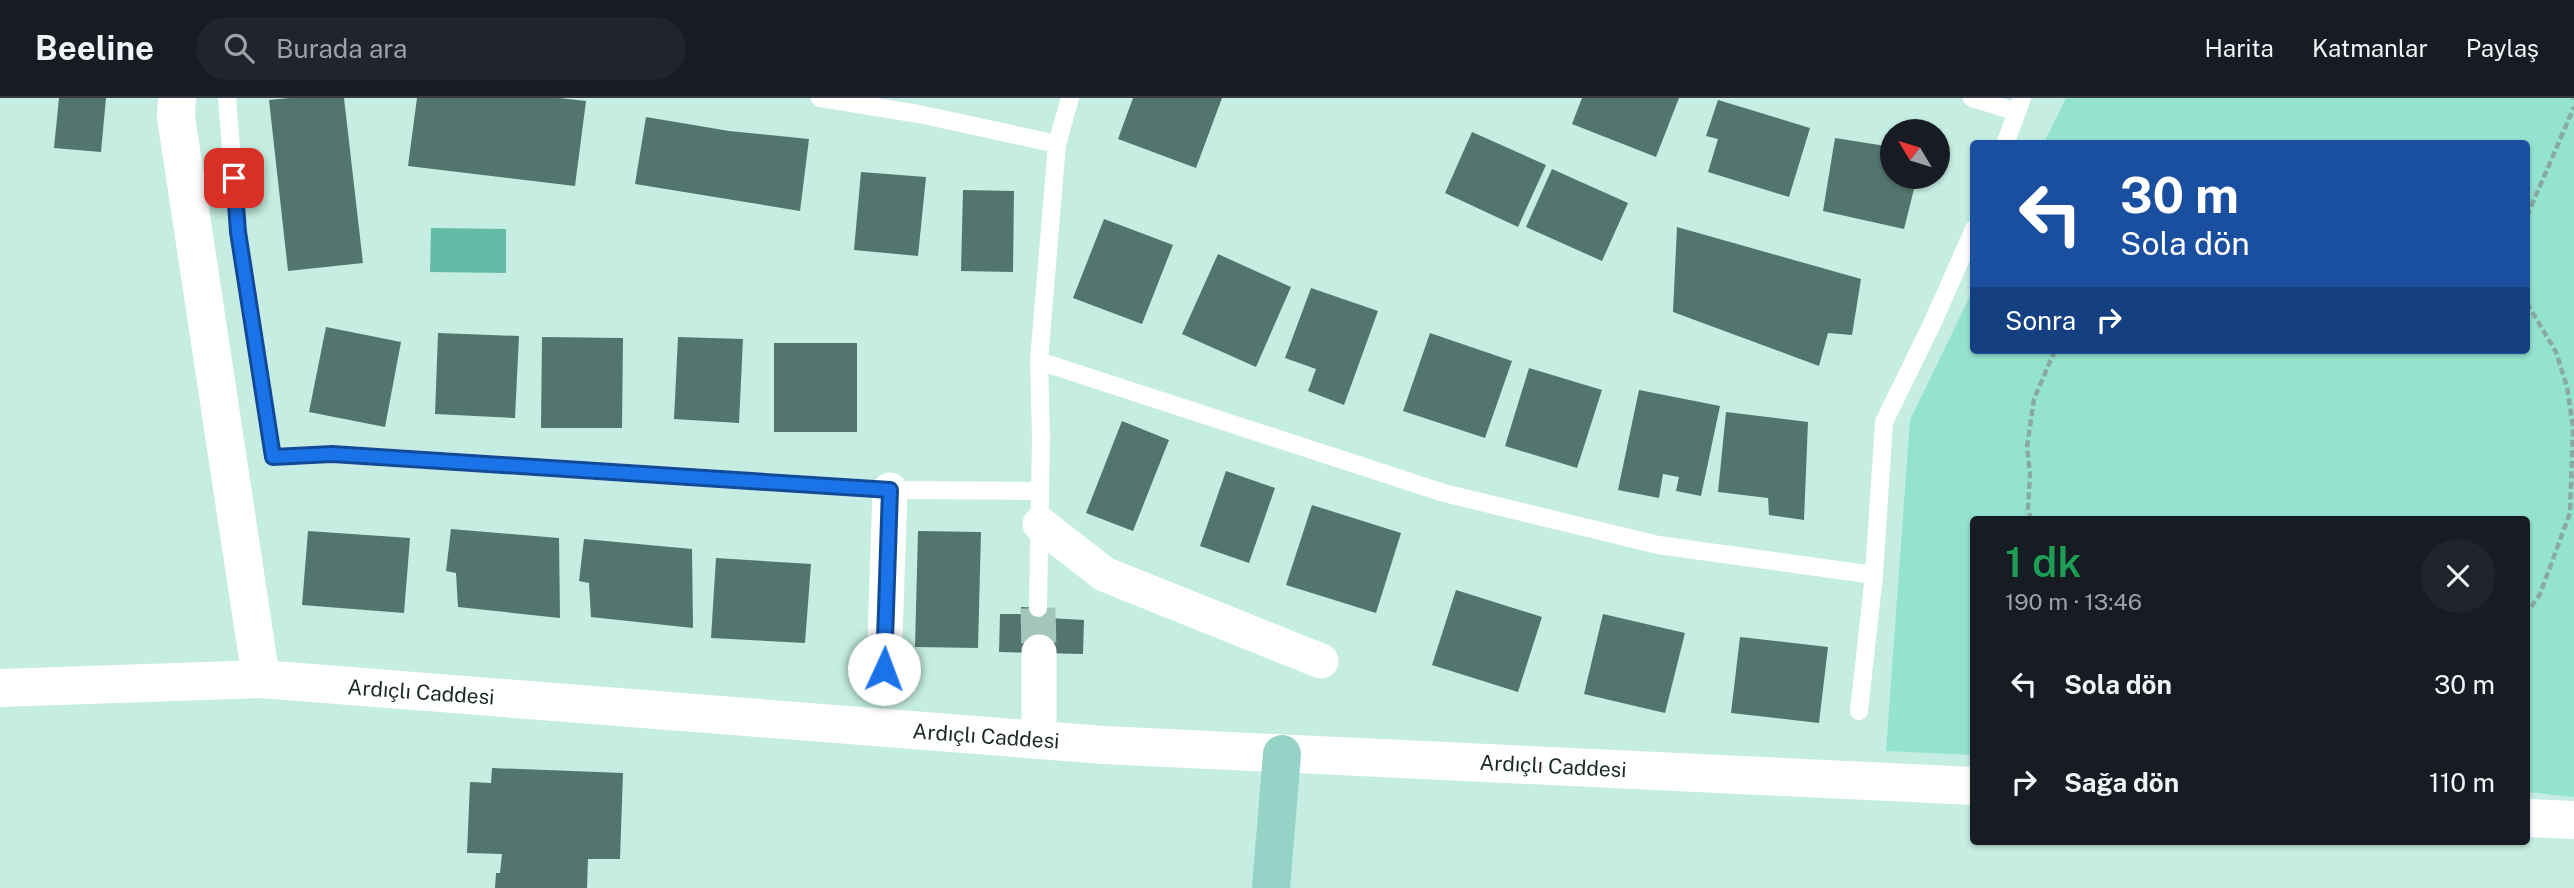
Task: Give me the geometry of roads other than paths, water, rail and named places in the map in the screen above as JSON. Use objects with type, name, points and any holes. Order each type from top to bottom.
[{"type":"main road","points":[[177,98],[178,130],[261,679]]},
{"type":"main road","name":"Ardıçlı Caddesi","points":[[0,688],[261,679],[1039,740],[1970,786]]},
{"type":"main road","points":[[1271,888],[1282,754]]},
{"type":"main road","points":[[2530,817],[2574,820]]},
{"type":"street","points":[[884,669],[890,490]]},
{"type":"street","points":[[1040,507],[1104,574],[1321,661]]},
{"type":"street","points":[[1039,652],[1039,740]]},
{"type":"lane","points":[[227,98],[238,232],[273,457],[332,454],[890,490],[1040,507]]},
{"type":"lane","points":[[820,98],[919,114],[1057,144]]},
{"type":"lane","points":[[1038,608],[1039,361],[1057,144],[1070,98]]},
{"type":"lane","points":[[1972,98],[2020,105],[2007,140]]},
{"type":"lane","points":[[1859,711],[1874,575],[1884,422],[1970,238]]},
{"type":"lane","points":[[1039,361],[1444,493],[1658,545],[1874,575]]},
{"type":"tunnel","points":[[1038,608],[1039,652]]}]
